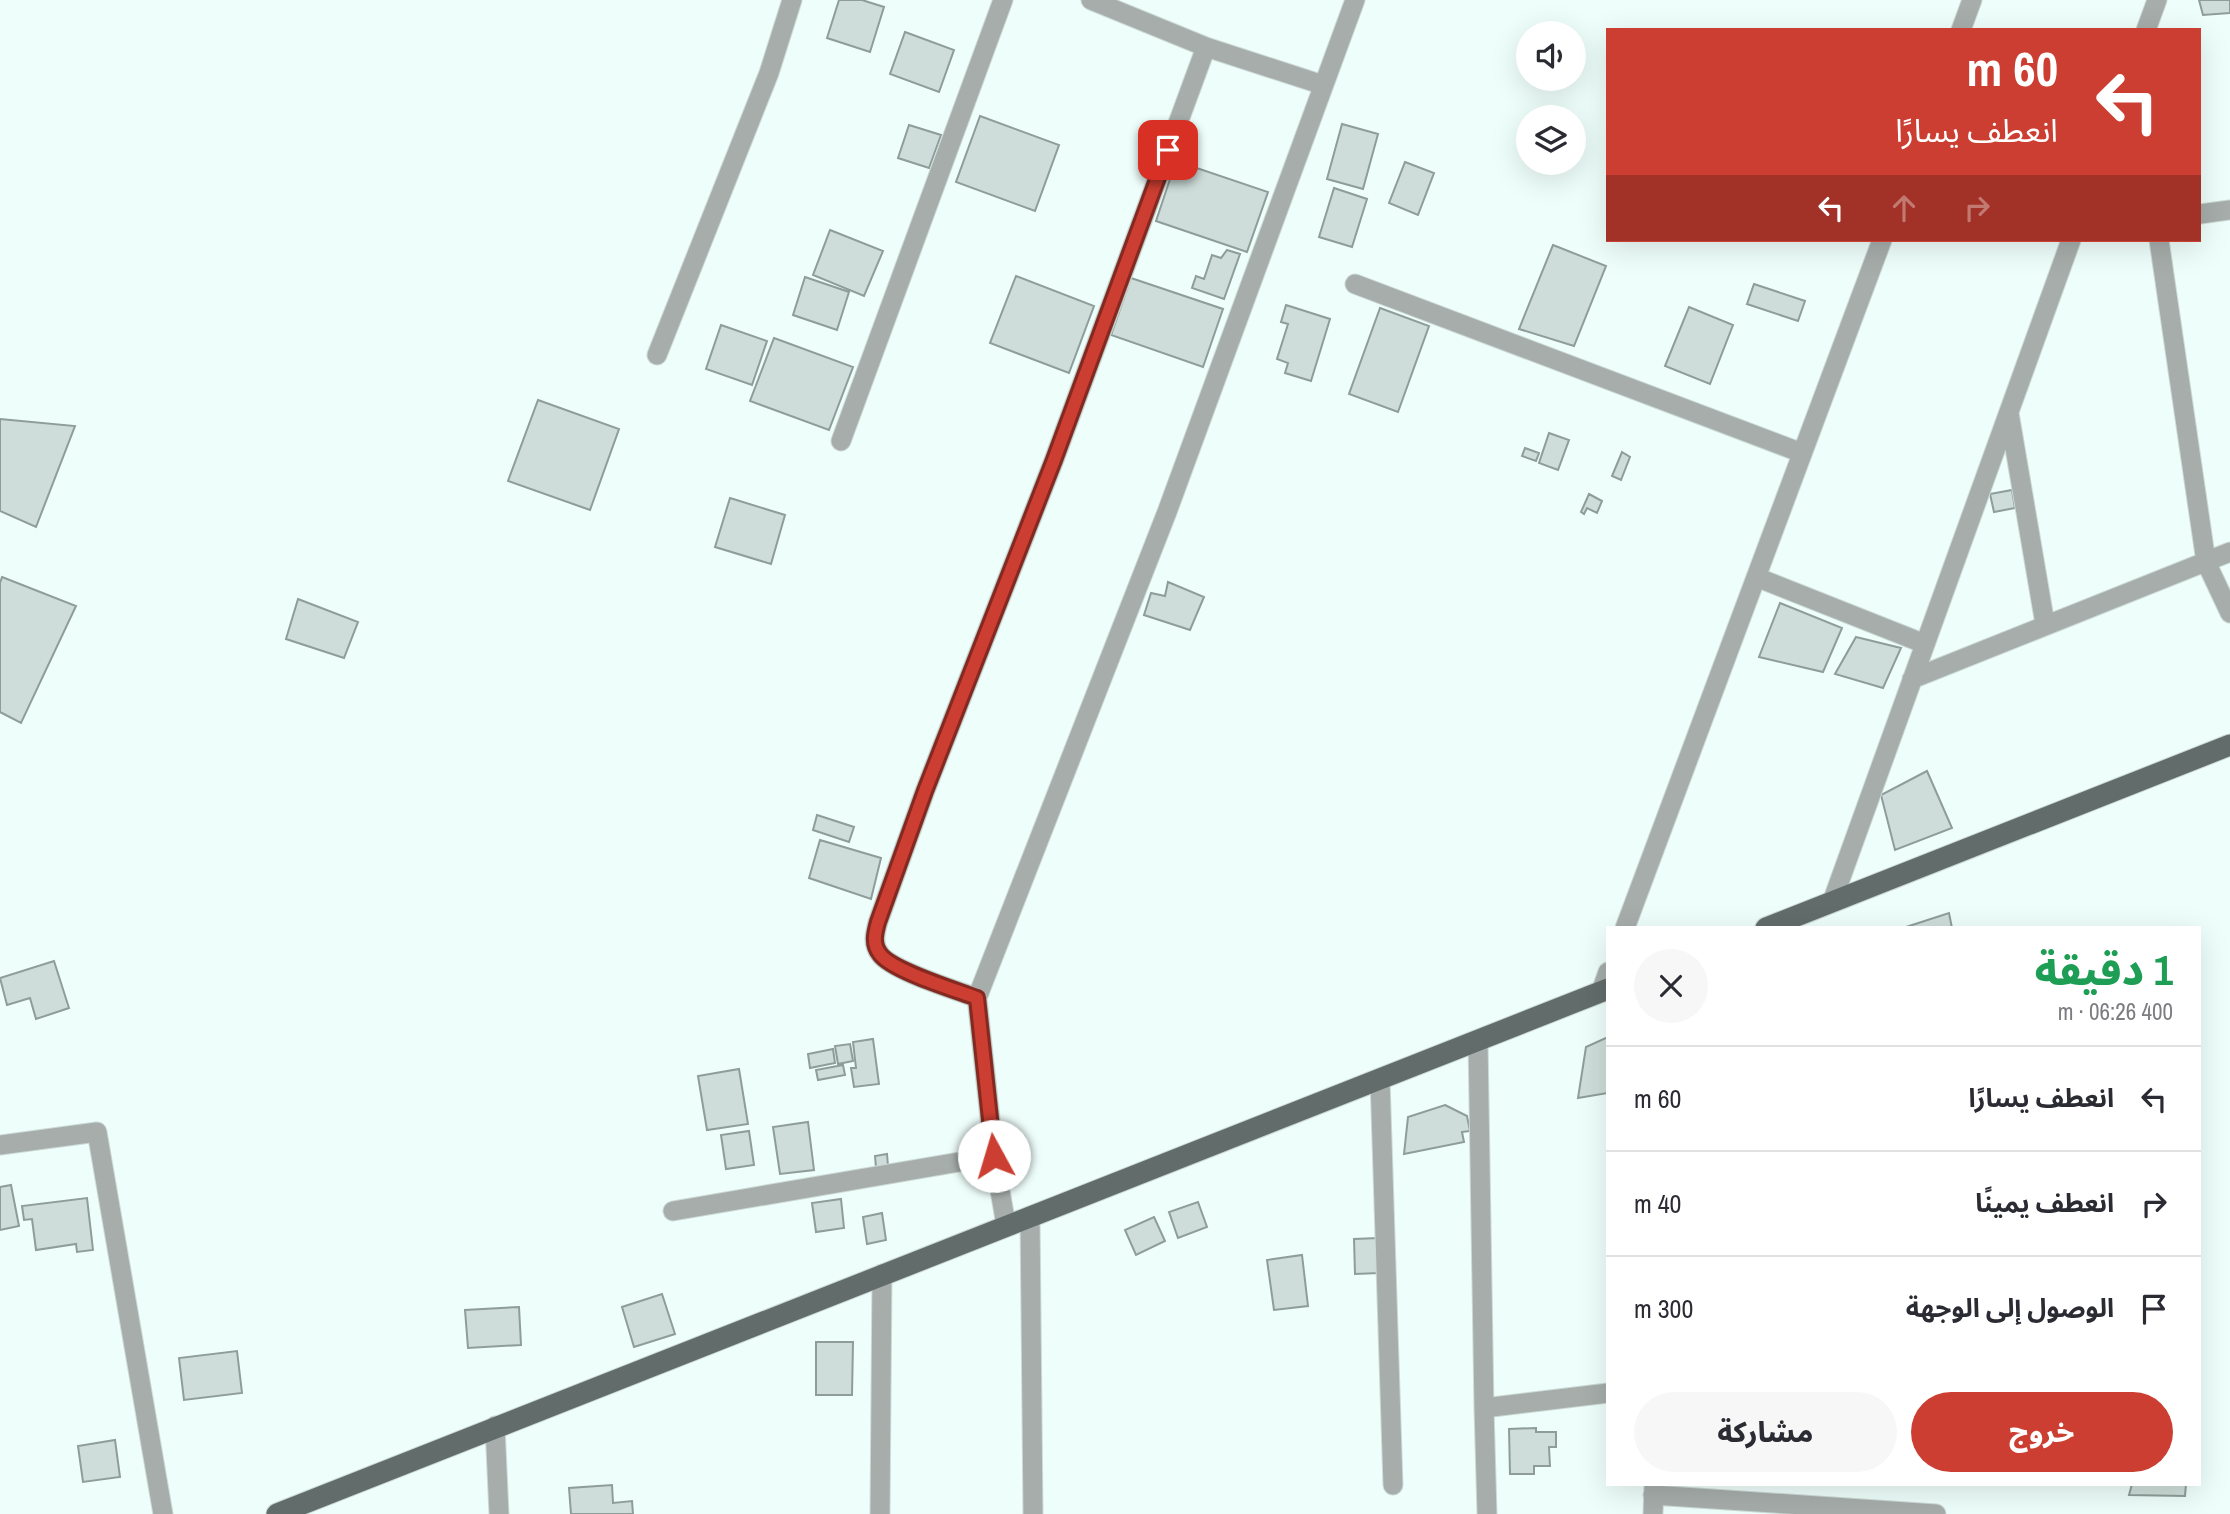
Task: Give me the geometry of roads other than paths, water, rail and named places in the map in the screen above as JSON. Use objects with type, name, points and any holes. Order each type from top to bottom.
[{"type":"main road","points":[[1771,926],[2230,745]]},
{"type":"main road","points":[[276,1514],[1478,1041],[1606,985]]},
{"type":"street","points":[[657,355],[769,73],[792,0]]},
{"type":"street","points":[[841,441],[1003,0]]},
{"type":"street","points":[[1091,0],[1131,8],[1206,47],[1323,85]]},
{"type":"street","points":[[1006,1225],[994,1156],[977,998],[1167,512],[1354,0]]},
{"type":"street","points":[[1962,28],[1972,0]]},
{"type":"street","points":[[2148,28],[2157,0]]},
{"type":"street","points":[[977,998],[911,974],[880,956],[874,940],[878,922],[925,791],[1054,460],[1206,47]]},
{"type":"street","points":[[2201,214],[2230,210]]},
{"type":"street","points":[[1626,926],[1881,242]]},
{"type":"street","points":[[1832,902],[2067,242]]},
{"type":"street","points":[[2160,242],[2206,562],[2230,613]]},
{"type":"street","points":[[1355,284],[1802,453]]},
{"type":"street","points":[[2008,412],[2045,624]]},
{"type":"street","points":[[1912,679],[2230,552]]},
{"type":"street","points":[[1756,577],[1925,644]]},
{"type":"street","points":[[1478,1041],[1487,1514]]},
{"type":"street","points":[[1380,1079],[1393,1485]]},
{"type":"street","points":[[0,1145],[97,1132],[163,1514]]},
{"type":"street","points":[[673,1211],[994,1156]]},
{"type":"street","points":[[1030,1216],[1033,1514]]},
{"type":"street","points":[[880,1514],[882,1274]]},
{"type":"street","points":[[1484,1408],[1606,1393]]},
{"type":"street","points":[[495,1426],[499,1514]]},
{"type":"street","points":[[1653,1498],[1936,1514]]}]
